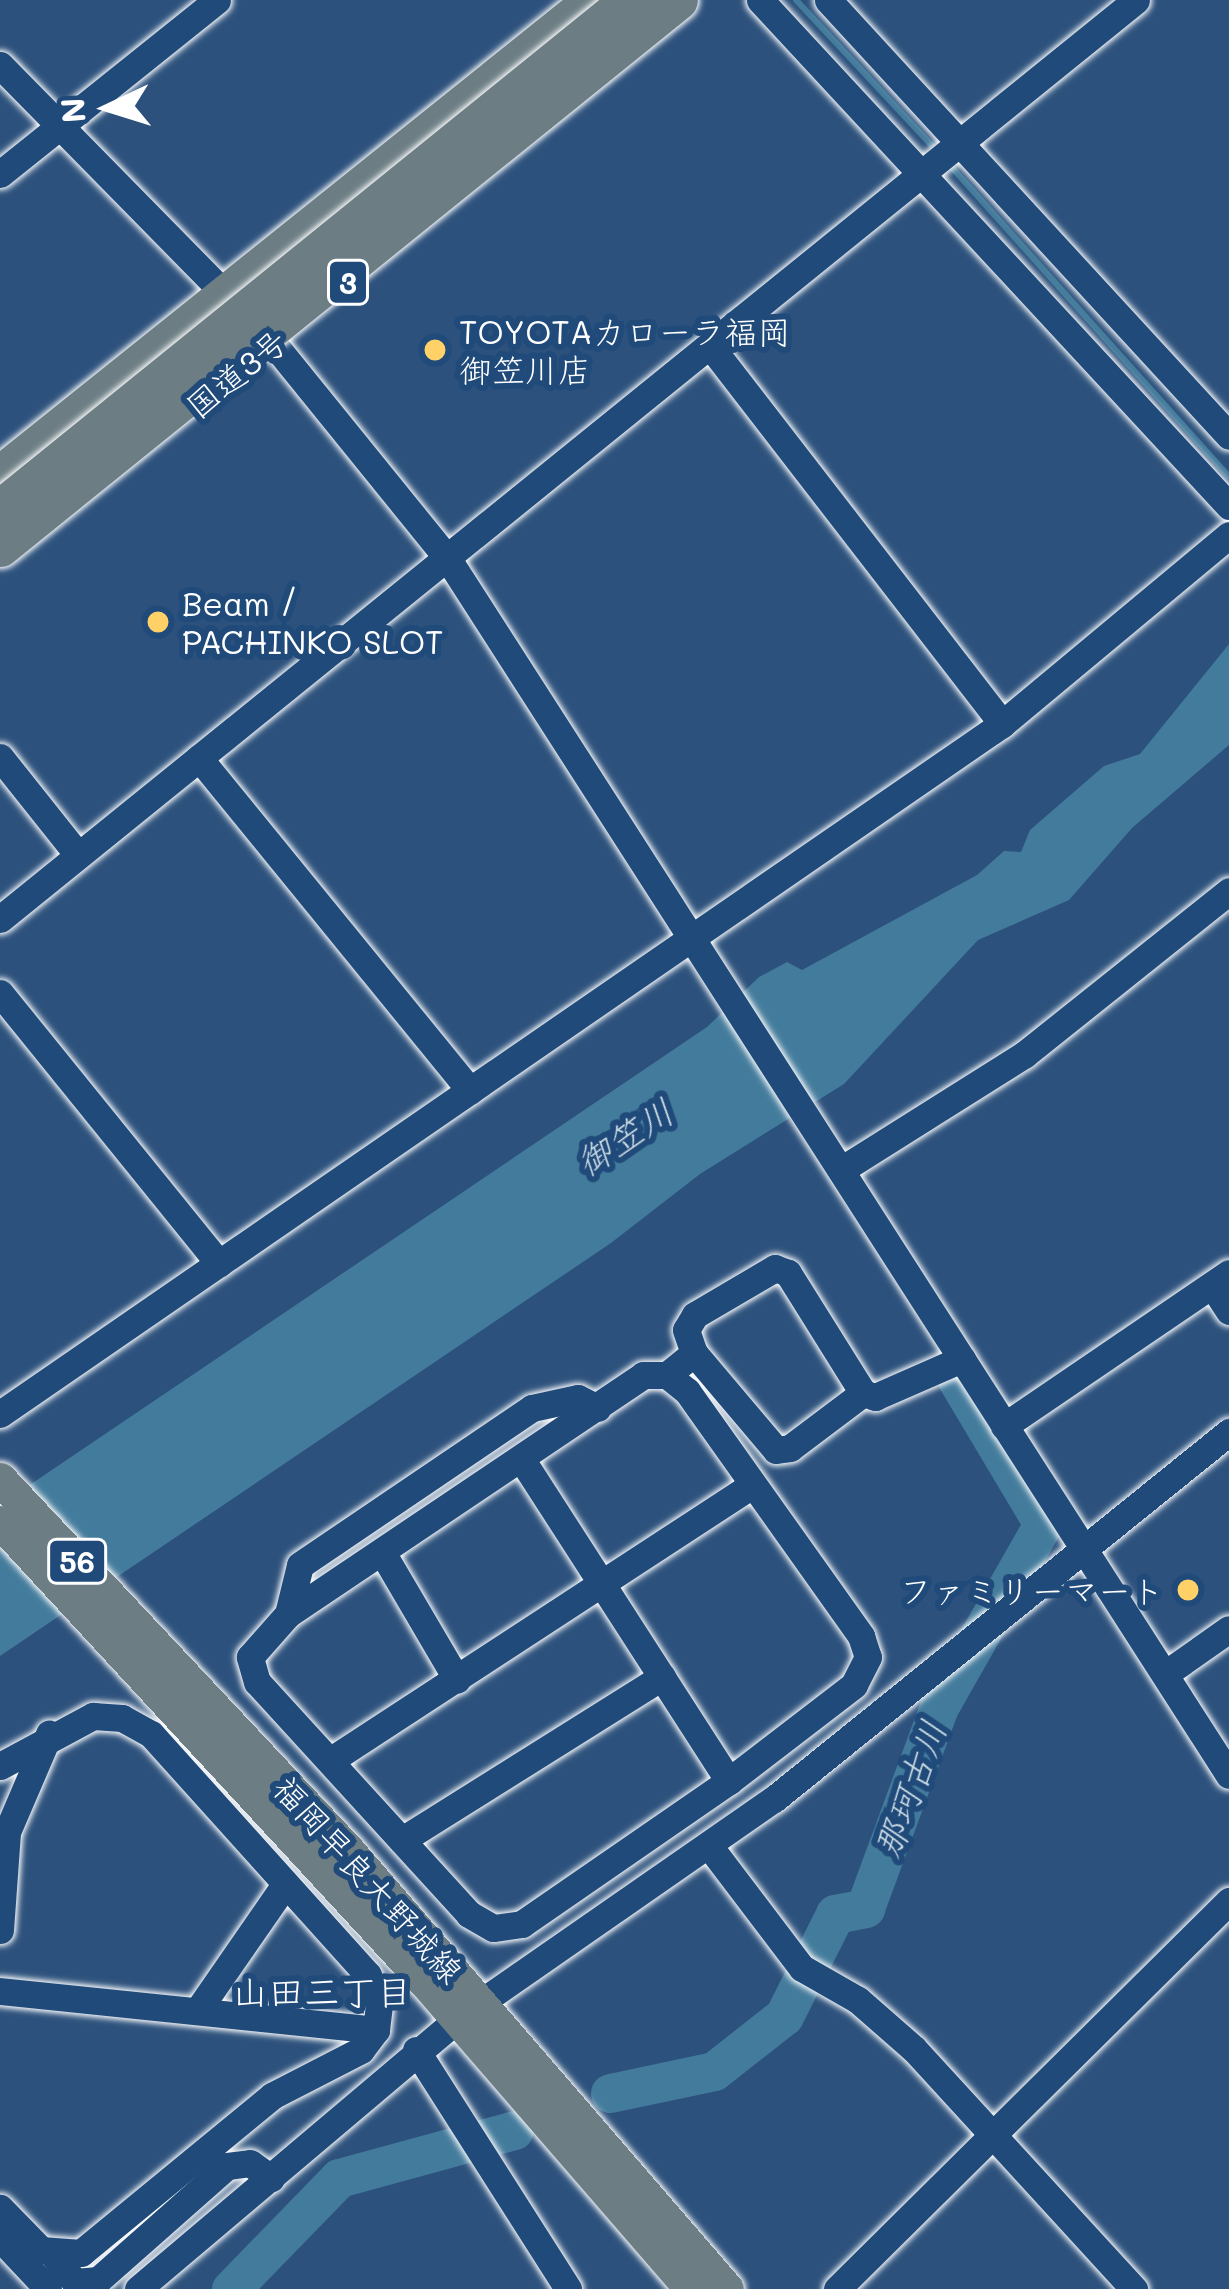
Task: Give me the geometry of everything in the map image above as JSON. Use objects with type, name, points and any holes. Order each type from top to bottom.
[{"type":"highway","name":"国道3号","points":[[0,475],[593,0]]},
{"type":"highway","points":[[0,509],[629,0]]},
{"type":"highway","points":[[0,547],[678,0]]},
{"type":"highway","name":"国道3号","points":[[0,564],[696,0]]},
{"type":"main road","name":"福岡早良大野城線","points":[[0,1479],[141,1650],[727,2289]]},
{"type":"main road","name":"福岡早良大野城線","points":[[0,1522],[141,1650]]},
{"type":"main road","name":"福岡早良大野城線","points":[[468,2010],[691,2289]]},
{"type":"street","points":[[0,174],[217,0]]},
{"type":"street","points":[[760,0],[1229,506]]},
{"type":"street","points":[[828,0],[1229,436]]},
{"type":"street","points":[[0,919],[1136,0]]},
{"type":"street","points":[[0,64],[273,343],[448,559],[840,1162],[1229,1775]]},
{"type":"street","points":[[711,347],[1002,724]]},
{"type":"street","points":[[0,1414],[470,1090],[697,945],[1002,724],[1229,536]]},
{"type":"street","points":[[0,758],[78,855]]},
{"type":"street","points":[[199,758],[470,1090]]},
{"type":"street","points":[[840,1162],[1025,1054],[1228,893]]},
{"type":"street","points":[[0,993],[219,1263]]},
{"type":"street","points":[[863,1393],[790,1448],[776,1450],[694,1353],[686,1330],[695,1315],[776,1268],[788,1273],[863,1393],[875,1396],[962,1359]]},
{"type":"street","points":[[1004,1426],[1221,1279],[1229,1311]]},
{"type":"street","points":[[667,1375],[862,1636],[868,1657],[854,1685],[729,1781],[522,1924],[493,1928],[469,1914],[257,1682],[250,1657],[288,1614],[643,1375],[667,1375],[694,1353]]},
{"type":"street","points":[[288,1614],[301,1565],[513,1420],[556,1399],[598,1408]]},
{"type":"street","points":[[138,2289],[416,2050],[710,1847],[1229,1432]]},
{"type":"street","points":[[522,1460],[729,1781]]},
{"type":"street","points":[[331,1760],[752,1485]]},
{"type":"street","points":[[382,1552],[457,1680]]},
{"type":"street","points":[[1166,1674],[1229,1629]]},
{"type":"street","points":[[402,1840],[662,1677]]},
{"type":"street","points":[[0,1766],[49,1734],[93,1716],[122,1718],[151,1734],[368,1975],[379,2005],[376,2030],[334,2068],[272,2096],[99,2242],[54,2256]]},
{"type":"street","points":[[0,1930],[8,1832],[49,1734]]},
{"type":"street","points":[[710,1847],[802,1968],[858,2000],[998,2133],[1134,2289]]},
{"type":"street","points":[[198,2010],[284,1886]]},
{"type":"street","points":[[837,2289],[1229,1901]]},
{"type":"street","points":[[0,1991],[376,2030]]},
{"type":"street","points":[[416,2050],[566,2288]]},
{"type":"street","points":[[0,2207],[75,2282],[98,2280],[227,2166],[250,2163],[271,2177]]},
{"type":"street","points":[[0,2238],[48,2289]]},
{"type":"water","name":"御笠川","points":[[1229,644],[1229,745],[1132,828],[1069,900],[978,940],[844,1084],[700,1174],[611,1243],[0,1656],[0,1505],[707,1027],[759,977],[787,962],[802,970],[977,875],[1004,851],[1021,852],[1030,830],[1104,766],[1140,754]]},
{"type":"waterway","points":[[796,0],[937,151]]},
{"type":"waterway","points":[[946,161],[1229,476]]},
{"type":"waterway","name":"那珂古川","points":[[610,2093],[714,2071],[784,2016],[835,1914],[865,1908],[939,1707],[1043,1524],[957,1380]]},
{"type":"waterway","name":"那珂古川","points":[[231,2289],[339,2178],[514,2130]]},
{"type":"place","name":"TOYOTAカローラ福岡 御笠川店","points":[[435,350]]},
{"type":"place","name":"Beam / PACHINKO SLOT","points":[[158,622]]},
{"type":"place","name":"ファミリーマート","points":[[1188,1590]]},
{"type":"district","name":"山田三丁目","points":[[322,1991]]}]
